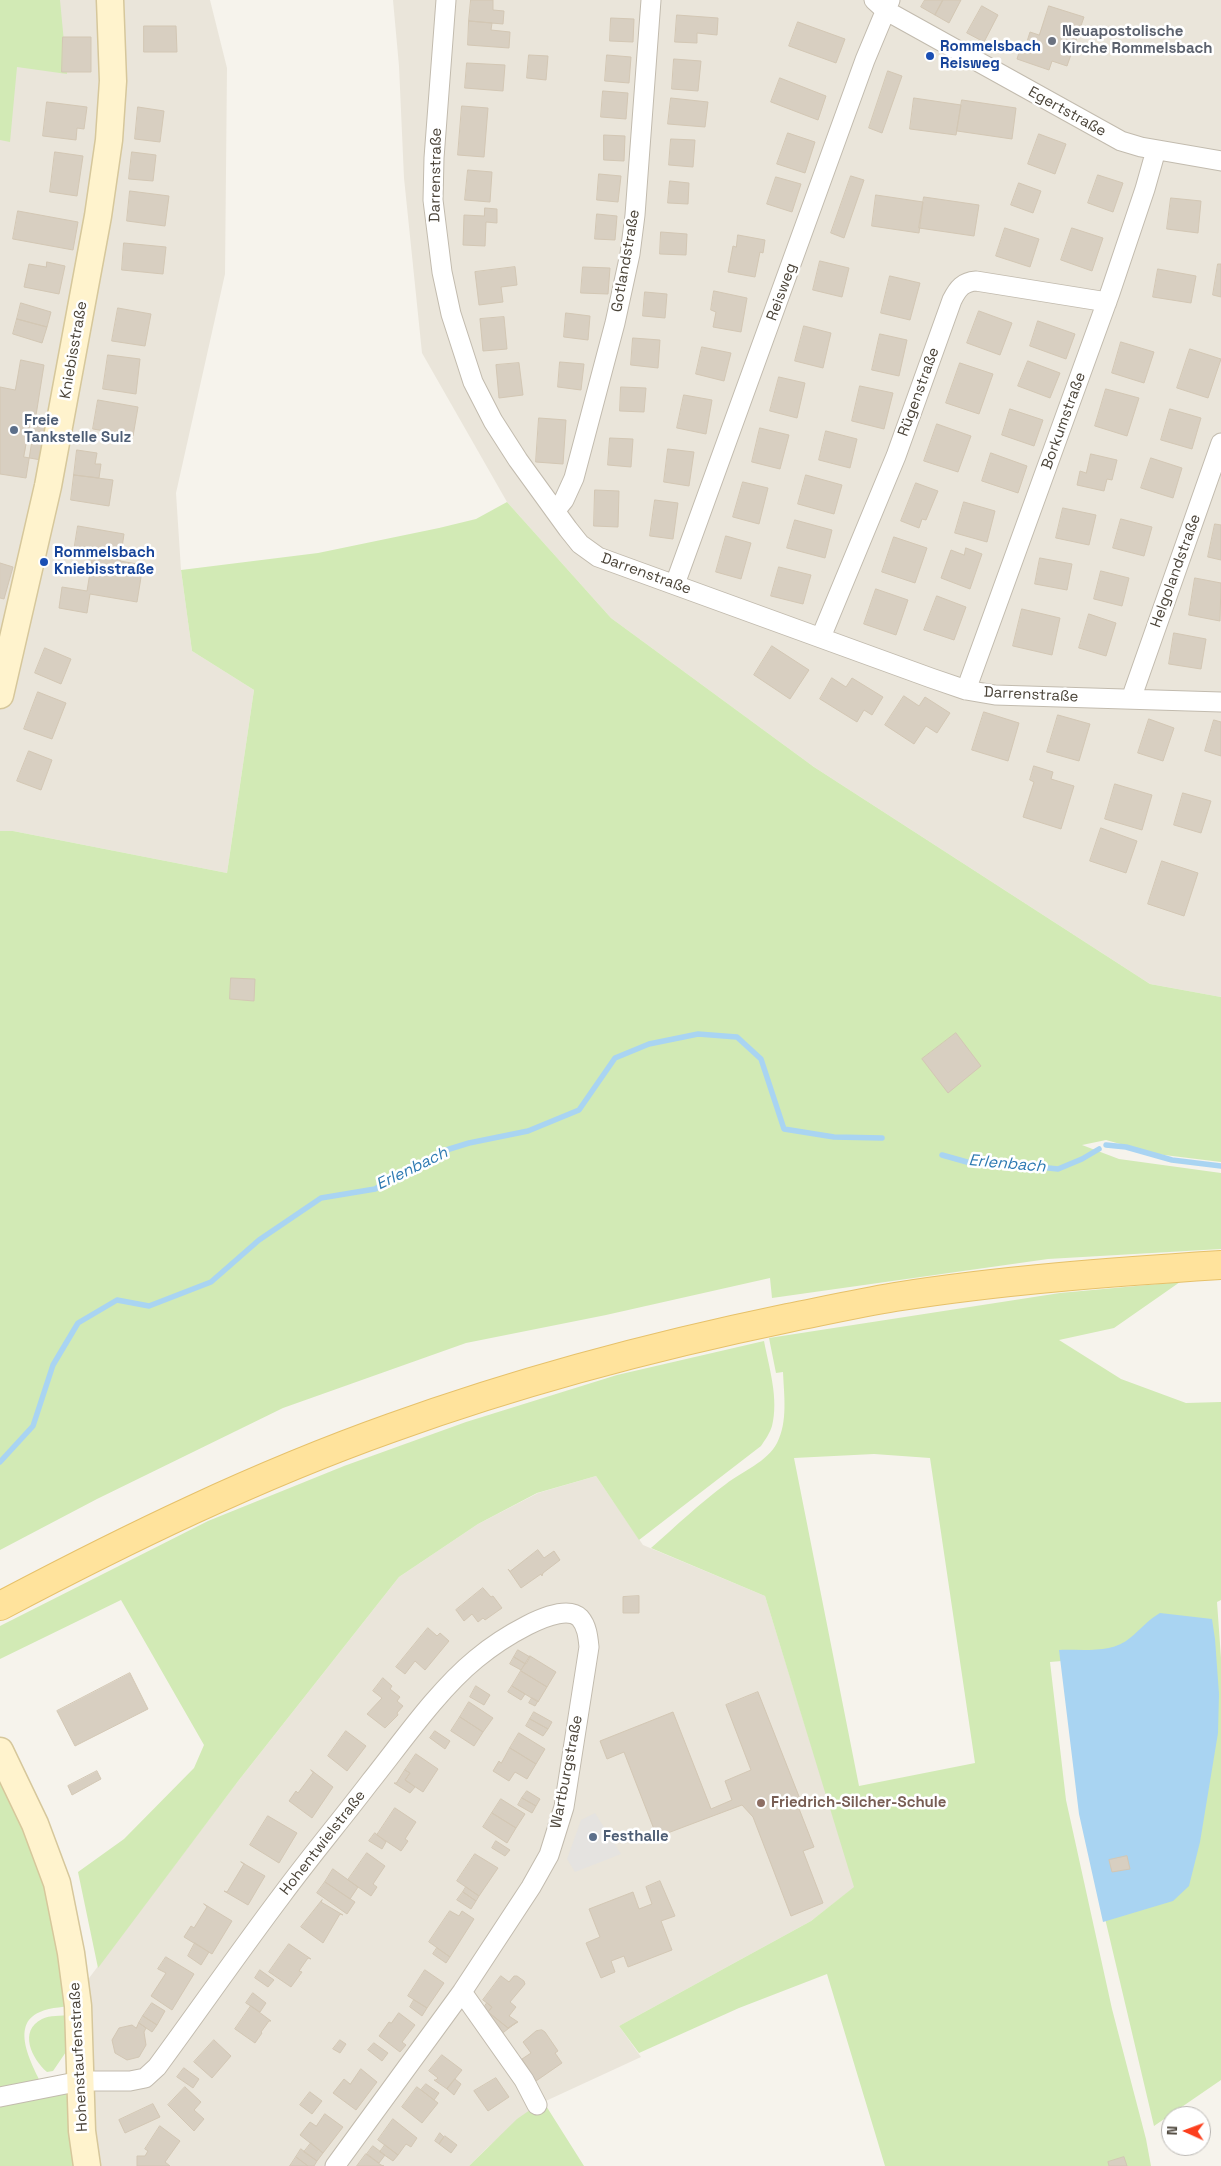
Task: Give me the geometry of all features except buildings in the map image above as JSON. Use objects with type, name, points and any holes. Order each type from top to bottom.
[{"type":"main road","points":[[0,1606],[122,1543],[258,1481],[391,1428],[552,1375],[717,1333],[893,1297],[1047,1278],[1221,1265]]},
{"type":"street","name":"Kniebisstraße","points":[[0,695],[48,486],[98,216],[109,140],[113,81],[110,0]]},
{"type":"street","name":"Darrenstraße","points":[[446,0],[433,193],[436,232],[445,293],[460,343],[483,403],[518,460],[574,537],[589,552],[966,690],[995,695],[1221,702]]},
{"type":"street","name":"Gotlandstraße","points":[[555,511],[564,500],[574,478],[615,323],[630,254],[636,215],[651,0]]},
{"type":"street","name":"Egertstraße","points":[[883,3],[1096,128],[1129,144],[1221,161]]},
{"type":"street","name":"Reisweg","points":[[675,584],[883,3]]},
{"type":"street","name":"Borkumstraße","points":[[966,690],[1107,302],[1156,150]]},
{"type":"street","name":"Rügenstraße","points":[[821,637],[896,456],[952,300],[960,286],[970,281],[976,281],[1107,302]]},
{"type":"street","name":"Helgolandstraße","points":[[1131,699],[1221,443]]},
{"type":"street","name":"Hohentwielstraße","points":[[0,2097],[82,2081],[130,2081],[145,2078],[157,2067],[289,1886],[413,1728],[462,1672],[477,1658],[506,1638],[543,1618],[566,1612],[580,1619]]},
{"type":"street","name":"Wartburgstraße","points":[[335,2166],[462,1992],[531,1887],[548,1854],[564,1807],[587,1663],[589,1647],[587,1632],[580,1619]]},
{"type":"street","name":"Hohenstaufenstraße","points":[[0,1751],[32,1816],[57,1884],[78,2000],[82,2081],[82,2131],[87,2166]]},
{"type":"street","points":[[462,1992],[524,2080],[536,2105]]},
{"type":"shaded area","points":[[0,0],[210,0],[227,68],[225,274],[176,493],[181,570],[192,651],[254,690],[227,873],[13,831],[0,831]]},
{"type":"shaded area","points":[[393,0],[1221,0],[1221,997],[1150,984],[814,767],[611,618],[507,502],[422,353],[404,178],[399,66]]},
{"type":"shaded area","points":[[596,1476],[643,1545],[765,1596],[855,1887],[811,1921],[619,2026],[641,2057],[537,2105],[469,2166],[87,2166],[77,1994],[239,1780],[399,1577],[478,1524],[538,1493]]},
{"type":"shaded area","name":"Festhalle","points":[[595,1813],[621,1854],[575,1872],[567,1859],[581,1820]]},
{"type":"green space","points":[[0,0],[60,0],[67,74],[17,67],[10,142],[0,140]]},
{"type":"green space","points":[[507,502],[611,618],[814,767],[1150,984],[1221,997],[1221,1162],[1156,1154],[1106,1140],[1082,1145],[1119,1159],[1221,1173],[1221,1249],[1048,1259],[772,1298],[770,1278],[606,1315],[466,1343],[283,1408],[97,1499],[0,1550],[0,831],[13,831],[227,873],[254,690],[192,651],[181,570],[318,553],[439,528],[476,519]]},
{"type":"green space","points":[[1180,1282],[1114,1328],[1059,1340],[1121,1379],[1186,1403],[1221,1402],[1221,1600],[1217,1602],[1221,1658],[1221,2080],[1183,2106],[1161,2106],[1161,2121],[1154,2126],[1091,1859],[1062,1661],[1050,1662],[1066,1800],[1112,2009],[1146,2139],[1151,2166],[885,2166],[827,1974],[739,2008],[639,2053],[619,2026],[811,1921],[854,1887],[765,1596],[651,1548],[716,1491],[767,1456],[777,1443],[784,1417],[783,1372],[776,1373],[769,1338],[1060,1293]],"holes":[[[874,1454],[930,1458],[975,1763],[859,1786],[794,1458]]]},
{"type":"green space","points":[[764,1341],[774,1394],[774,1416],[766,1439],[761,1446],[639,1540],[596,1476],[537,1493],[478,1524],[399,1577],[239,1780],[98,1968],[78,1872],[124,1839],[194,1768],[204,1745],[121,1600],[0,1659],[0,1626],[208,1521],[344,1466],[466,1422],[617,1375]]},
{"type":"green space","points":[[0,1751],[23,1795],[78,2005],[44,2010],[31,2018],[26,2027],[26,2047],[43,2087],[81,2081],[87,2166],[0,2166]]},
{"type":"green space","points":[[70,2015],[68,2049],[53,2071],[47,2072],[32,2053],[29,2038],[31,2031],[35,2024],[42,2019],[52,2016]]},
{"type":"green space","points":[[543,2101],[584,2166],[469,2166],[517,2119]]},
{"type":"water","points":[[1160,1613],[1212,1619],[1219,1694],[1218,1733],[1200,1842],[1189,1886],[1173,1901],[1103,1922],[1079,1814],[1059,1650],[1096,1650],[1115,1646],[1130,1638]]},
{"type":"waterway","name":"Erlenbach","points":[[0,1462],[33,1426],[53,1365],[78,1323],[117,1300],[149,1306],[211,1282],[259,1240],[321,1198],[375,1189],[443,1151],[469,1143],[528,1131],[579,1110],[615,1058],[649,1044],[698,1034],[737,1037],[761,1059],[784,1129],[834,1137],[882,1138]]},
{"type":"waterway","name":"Erlenbach","points":[[1106,1145],[1126,1147],[1172,1160],[1221,1166]]},
{"type":"waterway","name":"Erlenbach","points":[[942,1155],[974,1164],[1010,1164],[1058,1169],[1082,1159],[1099,1149]]},
{"type":"place","name":"Neuapostolische Kirche Rommelsbach","points":[[1052,41]]},
{"type":"place","name":"Rommelsbach Reisweg","points":[[930,56]]},
{"type":"place","name":"Freie Tankstelle Sulz","points":[[14,430]]},
{"type":"place","name":"Rommelsbach Kniebisstraße","points":[[44,562]]},
{"type":"place","name":"Friedrich-Silcher-Schule","points":[[761,1803]]},
{"type":"place","name":"Festhalle","points":[[593,1837]]}]
